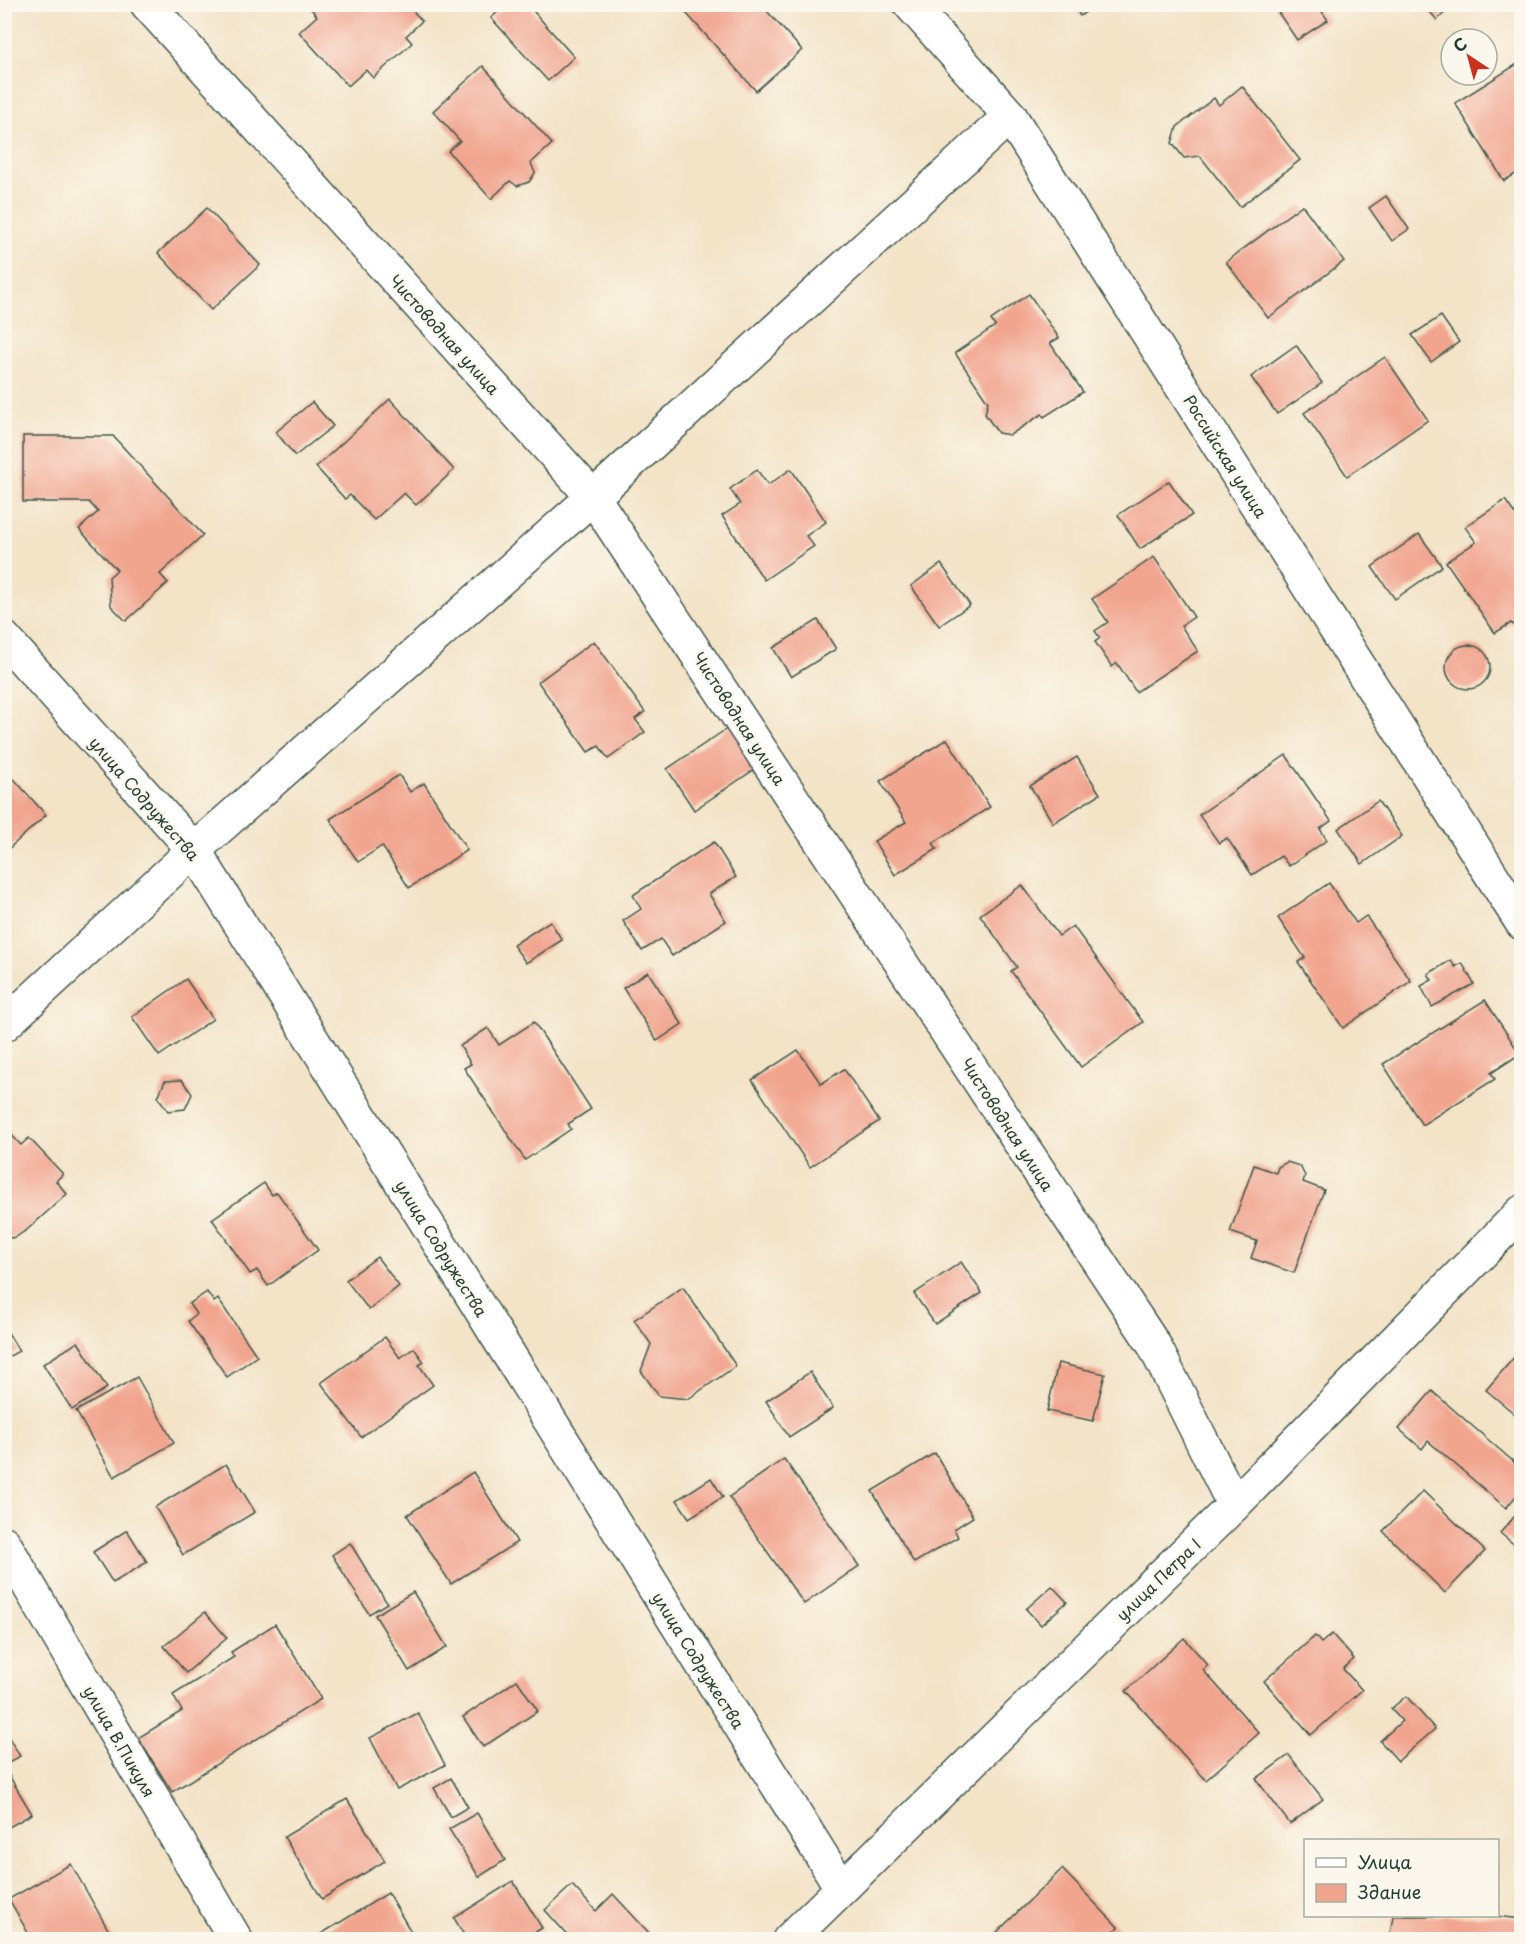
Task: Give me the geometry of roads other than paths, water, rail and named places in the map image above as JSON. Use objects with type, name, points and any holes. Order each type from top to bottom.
[{"type":"street","name":"Чистоводная улица","points":[[147,4],[593,497],[1154,1345],[1234,1505]]},
{"type":"street","name":"Российская улица","points":[[910,4],[1010,116],[1521,923]]},
{"type":"street","points":[[4,1025],[194,850],[593,497],[1010,116]]},
{"type":"street","name":"улица Содружества","points":[[4,638],[194,850],[841,1887]]},
{"type":"street","name":"улица Петра I","points":[[789,1940],[1234,1505],[1521,1212]]},
{"type":"street","name":"улица В.Пикуля","points":[[4,1543],[236,1940]]}]
